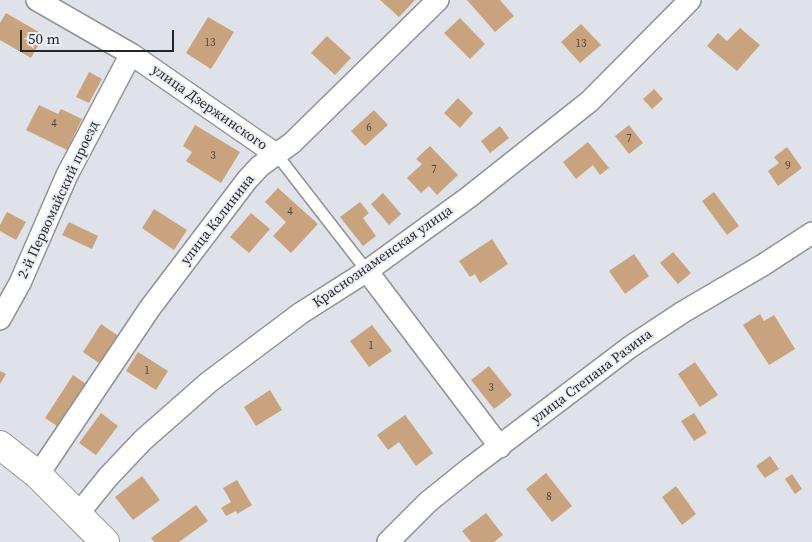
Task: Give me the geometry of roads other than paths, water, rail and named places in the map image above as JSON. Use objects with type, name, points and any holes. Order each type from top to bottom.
[{"type":"main road","points":[[0,445],[38,475],[78,514],[98,539]]},
{"type":"street","name":"улица Дзержинского","points":[[37,0],[131,54],[277,155]]},
{"type":"street","name":"улица Калинина","points":[[38,475],[150,308],[247,180],[260,166],[292,143],[438,0]]},
{"type":"street","name":"Краснознаменская улица","points":[[78,514],[108,477],[143,440],[209,382],[301,313],[367,271],[469,197],[590,101],[690,0]]},
{"type":"street","name":"2-й Первомайский проезд","points":[[0,319],[20,283],[68,175],[131,54]]},
{"type":"street","name":"улица Степана Разина","points":[[388,542],[428,502],[630,347],[683,312],[763,265],[812,233]]},
{"type":"street","points":[[367,271],[500,446]]},
{"type":"lane","points":[[277,155],[367,271]]}]
